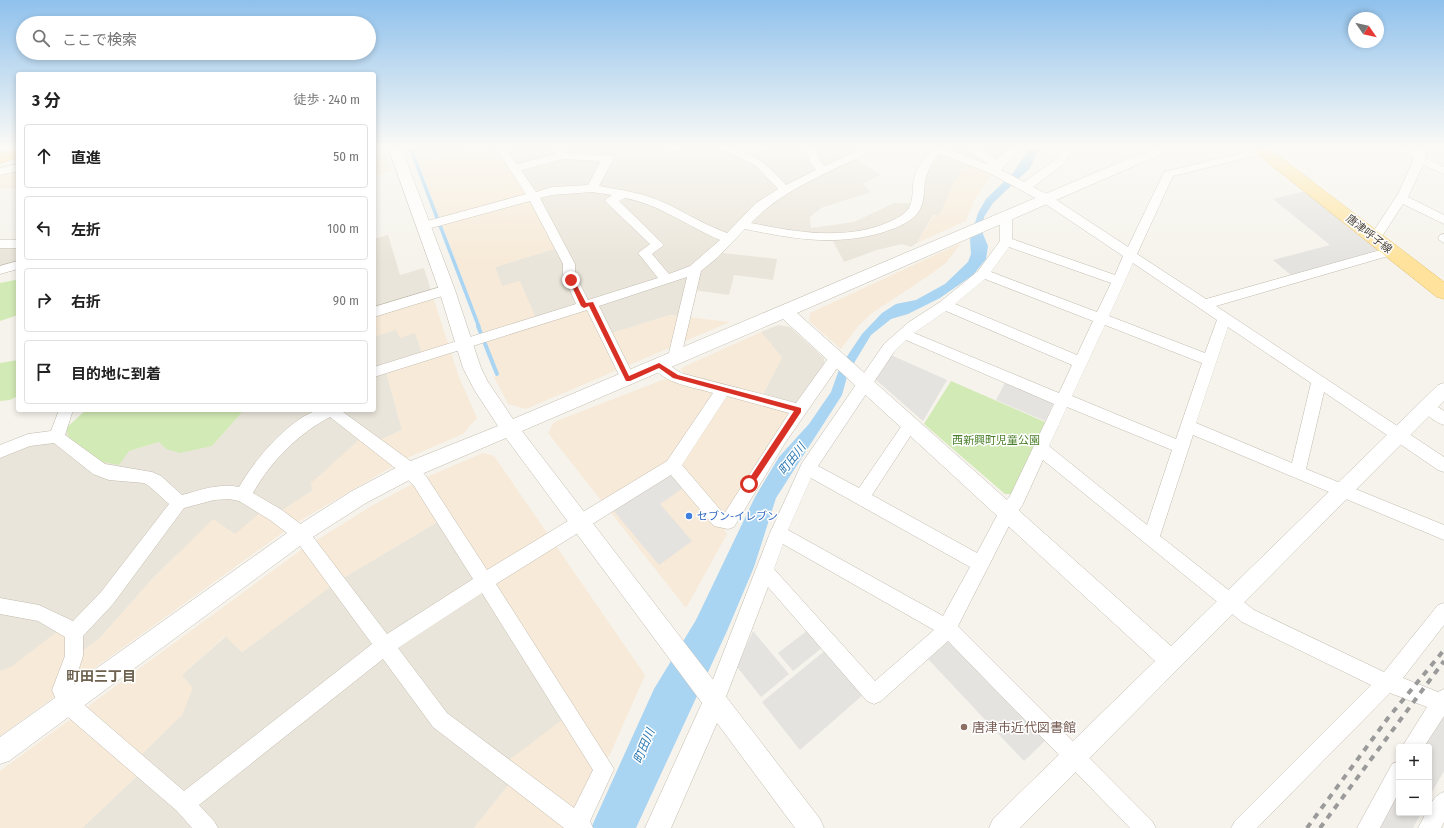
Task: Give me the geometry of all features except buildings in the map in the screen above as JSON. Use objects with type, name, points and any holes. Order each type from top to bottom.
[{"type":"main road","name":"唐津呼子線","points":[[1307,186],[1444,292]]},
{"type":"street","points":[[414,186],[434,223],[447,290],[477,340],[472,368],[481,386],[509,428],[811,828]]},
{"type":"street","points":[[526,186],[569,264],[569,274],[588,305],[628,379]]},
{"type":"street","points":[[781,186],[785,190]]},
{"type":"street","points":[[376,371],[668,280],[695,269],[714,254],[760,206],[794,186]]},
{"type":"street","points":[[742,225],[803,237],[835,238],[864,235],[892,226],[912,211],[917,200],[919,186]]},
{"type":"street","points":[[0,752],[301,534],[359,497],[410,470],[628,379],[784,310],[1074,186]]},
{"type":"street","points":[[765,571],[874,694],[939,638],[947,628],[1008,510],[1016,501],[1163,186]]},
{"type":"street","points":[[1375,238],[1408,186]]},
{"type":"street","points":[[1025,187],[1045,198],[1205,304],[1444,465]]},
{"type":"street","points":[[434,223],[533,196],[572,188],[592,188],[623,194],[660,205],[680,214],[704,229],[729,239]]},
{"type":"street","points":[[623,194],[611,200],[658,245],[644,253],[668,280]]},
{"type":"street","points":[[1400,198],[1444,220]]},
{"type":"street","points":[[658,828],[765,571],[778,533],[808,468],[889,348],[904,334],[945,305],[983,274],[1006,241],[1004,216]]},
{"type":"street","points":[[1006,241],[1118,281]]},
{"type":"street","points":[[0,244],[16,244]]},
{"type":"street","points":[[1205,304],[1391,251]]},
{"type":"street","points":[[0,270],[16,266]]},
{"type":"street","points":[[695,269],[667,361],[676,376],[799,410]]},
{"type":"street","points":[[983,274],[1210,360]]},
{"type":"street","points":[[376,311],[447,290]]},
{"type":"street","points":[[945,305],[1080,362]]},
{"type":"street","points":[[784,310],[910,425],[1008,510],[1171,661]]},
{"type":"street","points":[[1151,538],[1222,323],[1226,319]]},
{"type":"street","points":[[904,334],[1180,447]]},
{"type":"street","points":[[673,466],[720,521],[728,522],[749,484],[837,357]]},
{"type":"street","points":[[1298,471],[1319,381]]},
{"type":"street","points":[[184,804],[385,646],[485,581],[673,466],[723,390]]},
{"type":"street","points":[[1002,828],[1444,390]]},
{"type":"street","points":[[1427,406],[1444,419]]},
{"type":"street","points":[[57,437],[65,412]]},
{"type":"street","points":[[243,495],[261,465],[290,437],[327,412]]},
{"type":"street","points":[[207,828],[184,804],[68,704],[62,690],[74,656],[74,633],[107,598],[179,503],[214,493],[229,492],[243,495],[276,515],[301,534],[440,720],[578,827],[604,770],[420,481],[410,470],[336,415],[336,412]]},
{"type":"street","points":[[861,498],[910,425]]},
{"type":"street","points":[[1187,426],[1444,533]]},
{"type":"street","points":[[0,452],[28,440],[57,437],[99,469],[109,473],[146,477],[155,481],[179,503]]},
{"type":"street","points":[[1040,448],[1248,616],[1387,683],[1443,702],[1414,744]]},
{"type":"street","points":[[808,468],[980,564]]},
{"type":"street","points":[[778,533],[947,628],[960,639],[1145,828]]},
{"type":"street","points":[[0,606],[28,609],[55,618],[74,633]]},
{"type":"street","points":[[1242,828],[1387,683],[1444,611]]},
{"type":"street","points":[[1368,828],[1396,777]]},
{"type":"street","points":[[1430,828],[1444,802]]},
{"type":"shaded area","points":[[0,186],[16,186],[16,188],[0,189]]},
{"type":"shaded area","points":[[427,186],[523,186],[557,248],[495,267],[502,286],[520,281],[538,323],[588,309],[603,336],[670,315],[730,322],[526,409],[508,404],[494,377],[499,375]]},
{"type":"shaded area","points":[[523,186],[864,186],[871,192],[821,208],[810,217],[811,228],[854,222],[894,203],[912,203],[919,186],[953,186],[939,216],[933,215],[917,243],[911,247],[902,244],[877,250],[844,262],[833,241],[811,240],[744,227],[723,253],[777,259],[773,280],[734,275],[729,295],[693,290],[689,317],[670,315],[603,336],[538,323],[502,287],[495,267],[557,248]]},
{"type":"shaded area","points":[[953,186],[984,186],[974,201],[966,221],[917,243],[934,215],[939,216]]},
{"type":"shaded area","points":[[1306,191],[1382,250],[1291,275],[1273,260],[1330,245],[1273,199]]},
{"type":"shaded area","points":[[388,235],[400,275],[424,268],[433,297],[376,314],[376,238]]},
{"type":"shaded area","points":[[16,241],[16,268],[0,272],[0,242]]},
{"type":"shaded area","points":[[961,243],[947,262],[872,313],[859,325],[841,349],[809,321],[810,313]]},
{"type":"shaded area","points":[[433,297],[459,377],[477,418],[463,434],[407,458],[296,523],[0,736],[0,671],[11,667],[58,631],[66,636],[69,661],[100,638],[155,576],[213,519],[235,534],[268,506],[278,513],[312,491],[311,483],[361,438],[371,444],[402,430],[386,371],[424,359],[415,333],[400,338],[396,330],[376,336],[376,314]]},
{"type":"shaded area","points":[[778,325],[790,327],[824,358],[824,365],[800,402],[793,405],[762,396],[782,358],[761,332]]},
{"type":"shaded area","points":[[397,329],[415,333],[425,359],[386,371],[402,430],[371,444],[312,491],[278,513],[268,506],[235,535],[155,576],[100,638],[69,661],[11,667],[0,671],[0,448],[66,428],[129,451],[159,442],[166,449],[212,446],[242,412],[376,412],[376,336]]},
{"type":"shaded area","points":[[761,332],[782,358],[762,396],[683,374],[681,368]]},
{"type":"shaded area","points":[[891,355],[947,380],[923,421],[875,379]]},
{"type":"shaded area","points":[[665,379],[787,409],[790,414],[723,527],[727,534],[686,608],[548,433],[554,422]]},
{"type":"shaded area","points":[[1006,381],[1054,402],[1045,421],[996,400]]},
{"type":"shaded area","points":[[483,453],[494,456],[645,675],[611,752],[571,828],[474,828],[518,773],[508,761],[575,710],[449,515],[338,581],[242,652],[225,636],[182,675],[193,688],[182,715],[128,768],[137,776],[82,828],[0,828],[0,771],[301,550],[373,505],[422,479]]},
{"type":"shaded area","points":[[672,471],[686,486],[660,504],[692,541],[659,565],[613,510]]},
{"type":"shaded area","points":[[449,515],[575,710],[518,773],[474,828],[82,828],[137,776],[128,769],[182,675],[226,636],[242,652],[338,581]]},
{"type":"shaded area","points":[[808,630],[823,647],[793,671],[778,653]]},
{"type":"shaded area","points":[[753,631],[789,674],[761,697],[737,667]]},
{"type":"shaded area","points":[[949,641],[1047,739],[1024,761],[928,659]]},
{"type":"shaded area","points":[[827,649],[865,693],[800,750],[762,702]]},
{"type":"shaded area","points":[[1444,712],[1444,771],[1432,792],[1432,744],[1424,744]]},
{"type":"shaded area","points":[[1396,797],[1396,816],[1419,816],[1413,828],[1380,828]]},
{"type":"green space","points":[[16,280],[16,316],[0,321],[0,283]]},
{"type":"green space","points":[[16,360],[16,397],[10,400],[0,401],[0,363]]},
{"type":"green space","name":"西新興町児童公園","points":[[951,381],[1045,422],[1011,494],[1005,494],[924,424]]},
{"type":"green space","points":[[84,412],[242,412],[212,446],[180,453],[166,449],[159,442],[129,451],[119,465],[98,461],[69,438],[66,428]]},
{"type":"water","name":"町田川","points":[[1000,186],[1011,186],[993,203],[984,217],[983,234],[988,246],[986,259],[973,275],[940,298],[908,314],[891,319],[871,335],[848,373],[842,395],[776,498],[754,567],[727,631],[636,828],[591,828],[654,689],[696,620],[755,497],[779,457],[809,424],[831,392],[840,367],[862,334],[882,313],[896,304],[916,300],[945,284],[968,262],[971,254],[970,239],[978,213],[986,199]]},
{"type":"waterway","points":[[425,186],[479,327]]},
{"type":"waterway","points":[[478,326],[497,374]]},
{"type":"railway","points":[[1307,828],[1388,718],[1444,650]]},
{"type":"railway","points":[[1320,828],[1444,661]]},
{"type":"place","name":"セブン-イレブン","points":[[689,516]]},
{"type":"place","name":"唐津市近代図書館","points":[[964,727]]},
{"type":"district","name":"町田三丁目","points":[[101,676]]},
{"type":"route","points":[[571,280],[584,306],[591,304],[628,379],[659,365],[676,376],[799,410],[749,484]]}]
